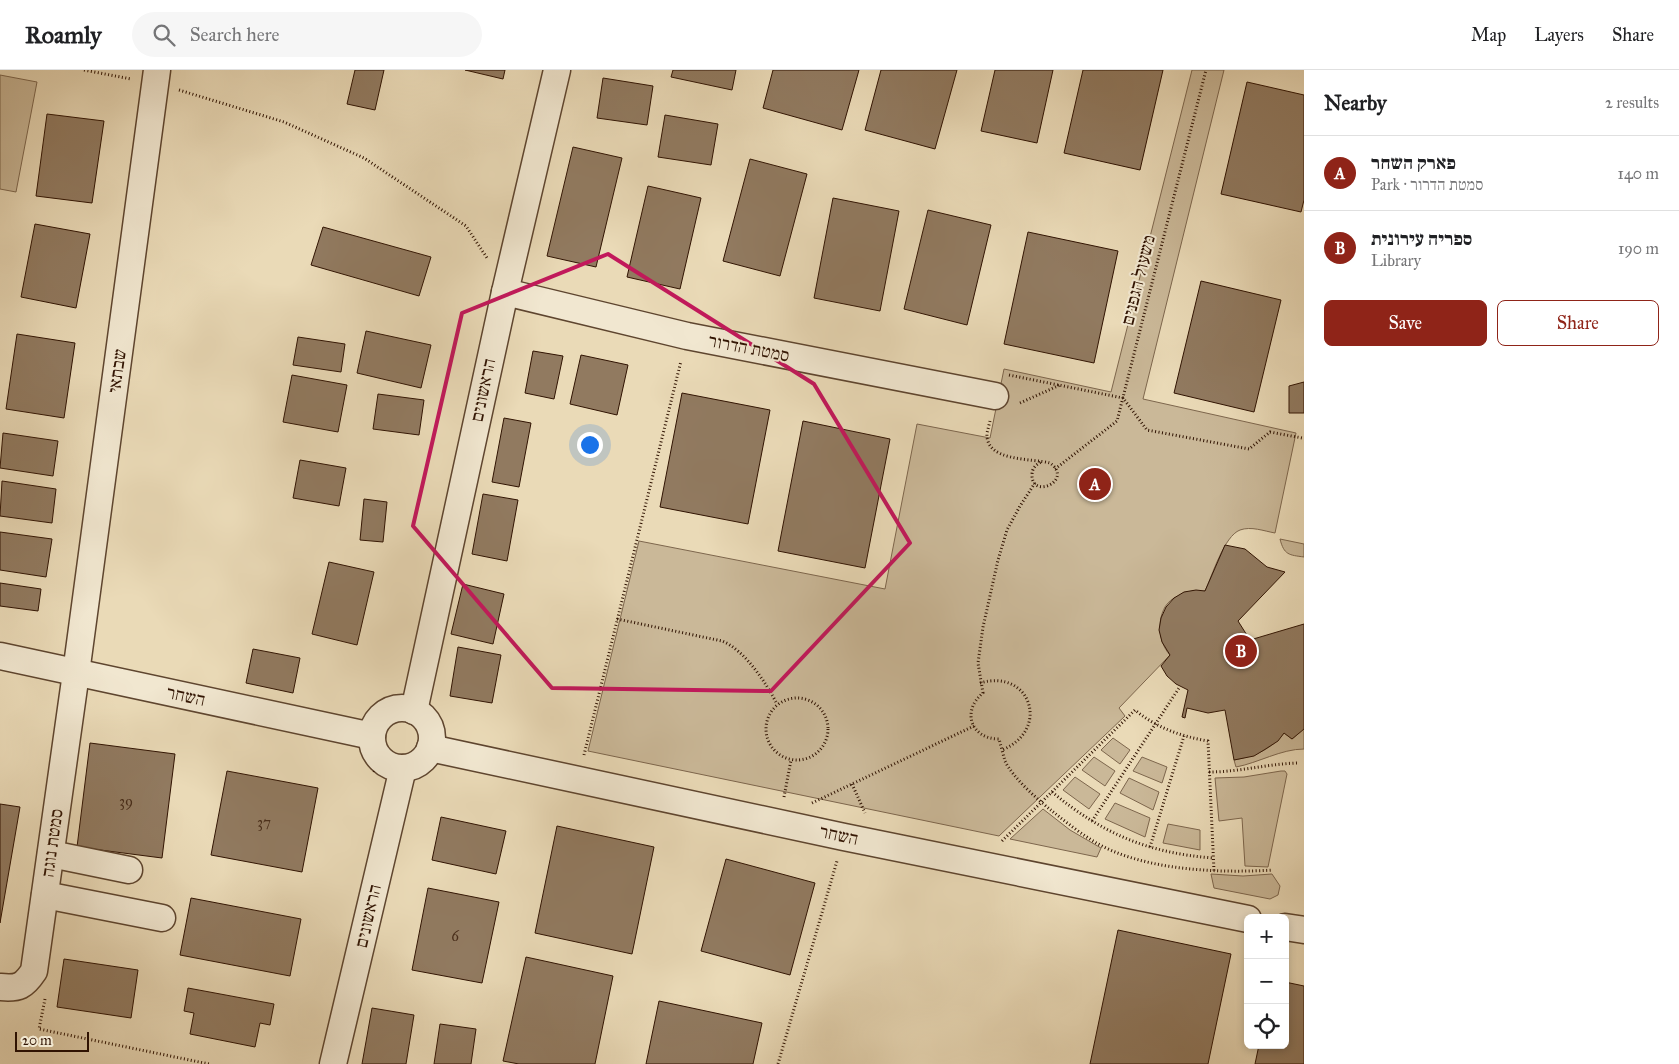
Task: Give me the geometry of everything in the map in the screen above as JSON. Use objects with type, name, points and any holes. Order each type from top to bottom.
[{"type":"street","name":"הראשונים","points":[[414,711],[504,292],[558,70]]},
{"type":"street","name":"שבתאי","points":[[76,673],[157,77]]},
{"type":"street","name":"סמטת הדרור","points":[[504,292],[687,336],[1006,400]]},
{"type":"street","name":"השחר","points":[[0,656],[368,745]]},
{"type":"street","name":"סמטת נוגה","points":[[0,987],[13,988],[26,983],[34,971],[76,673]]},
{"type":"street","points":[[405,709],[414,711],[428,722],[432,740],[430,748],[426,756],[412,767],[393,767],[377,755],[373,746],[368,745],[375,727],[387,712],[405,709]]},
{"type":"street","name":"השחר","points":[[430,748],[1244,918]]},
{"type":"street","name":"הראשונים","points":[[333,1064],[403,768]]},
{"type":"street","points":[[51,854],[129,870]]},
{"type":"street","points":[[45,895],[162,918]]},
{"type":"street","points":[[1289,927],[1304,930]]},
{"type":"path","points":[[84,70],[157,77],[284,122],[364,158],[466,226],[487,258]]},
{"type":"path","name":"משעול הגפנים","points":[[1056,469],[1117,421],[1206,70]]},
{"type":"path","points":[[584,756],[687,336]]},
{"type":"path","points":[[1041,462],[1032,471],[1033,479],[1035,483],[1045,487],[1053,484],[1056,477],[1056,469],[1050,463],[1006,456],[993,450],[989,444],[987,434],[1006,400],[1000,373],[1123,398],[1147,430],[1250,449],[1270,432],[1302,438]]},
{"type":"path","points":[[1006,400],[1061,385]]},
{"type":"path","points":[[1035,483],[1007,530],[998,560],[983,627],[978,663],[982,693],[972,706],[971,715],[976,730],[982,736],[990,739],[999,739],[1006,762],[1042,802],[1074,829],[1116,852],[1172,866],[1214,871],[1273,870]]},
{"type":"path","points":[[618,618],[722,641],[731,645],[763,680],[777,704]]},
{"type":"path","points":[[980,683],[1002,680],[1012,684],[1021,691],[1027,700],[1030,722],[1026,732],[1019,741],[1002,750]]},
{"type":"path","points":[[1092,822],[1178,688]]},
{"type":"path","points":[[791,698],[807,699],[820,708],[828,722],[828,733],[825,743],[811,757],[791,760],[774,750],[768,741],[766,721],[770,712],[777,704],[791,698]]},
{"type":"path","points":[[1002,841],[1135,710],[1155,725],[1184,736],[1208,741],[1214,871]]},
{"type":"path","points":[[812,803],[974,726]]},
{"type":"path","points":[[1150,847],[1184,736]]},
{"type":"path","points":[[368,745],[370,761],[376,776]]},
{"type":"path","points":[[784,797],[791,760]]},
{"type":"path","points":[[1209,772],[1236,772],[1282,763],[1297,763]]},
{"type":"path","points":[[852,784],[865,814]]},
{"type":"path","points":[[1052,792],[1092,822],[1113,834],[1172,853],[1213,858]]},
{"type":"path","points":[[778,1064],[844,836]]},
{"type":"path","points":[[46,992],[39,1030],[209,1064]]},
{"type":"highlighted area","points":[[608,254],[814,384],[910,543],[771,691],[552,688],[413,526],[462,313]]},
{"type":"shaded area","points":[[1192,70],[1224,70],[1143,399],[1296,433],[1275,533],[1249,528],[1240,530],[1234,534],[1224,548],[1205,591],[1177,597],[1168,603],[1161,617],[1160,626],[1162,642],[1170,655],[1119,708],[1125,716],[999,836],[588,751],[639,541],[885,589],[917,424],[990,438],[1004,369],[1111,392]]},
{"type":"shaded area","points":[[0,75],[37,82],[16,192],[0,189]]},
{"type":"shaded area","points":[[1280,539],[1304,544],[1304,557],[1294,556],[1285,551]]},
{"type":"shaded area","points":[[1304,729],[1304,749],[1287,751],[1236,767],[1234,760],[1268,748],[1284,733],[1292,739]]},
{"type":"shaded area","points":[[1113,738],[1130,750],[1120,764],[1101,750]]},
{"type":"shaded area","points":[[1094,757],[1115,771],[1105,786],[1082,770]]},
{"type":"shaded area","points":[[1142,757],[1167,767],[1162,783],[1133,771]]},
{"type":"shaded area","points":[[1285,771],[1287,774],[1268,867],[1245,866],[1242,818],[1219,821],[1215,778],[1244,777]]},
{"type":"shaded area","points":[[1075,777],[1100,794],[1089,809],[1063,790]]},
{"type":"shaded area","points":[[1129,778],[1159,792],[1153,810],[1120,793]]},
{"type":"shaded area","points":[[1115,803],[1150,818],[1145,837],[1105,819]]},
{"type":"shaded area","points":[[1043,809],[1070,830],[1101,848],[1097,857],[1010,839]]},
{"type":"shaded area","points":[[1168,824],[1200,830],[1200,850],[1163,843]]},
{"type":"shaded area","points":[[1211,874],[1243,876],[1272,874],[1280,886],[1278,895],[1270,899],[1214,888]]},
{"type":"building","points":[[355,70],[384,70],[375,110],[347,104]]},
{"type":"building","points":[[465,70],[505,70],[503,79]]},
{"type":"building","points":[[673,70],[736,70],[732,90],[671,77]]},
{"type":"building","points":[[773,70],[859,70],[842,130],[763,108]]},
{"type":"building","points":[[881,70],[957,70],[935,149],[865,130]]},
{"type":"building","points":[[995,70],[1053,70],[1037,143],[981,131]]},
{"type":"building","points":[[1083,70],[1163,70],[1140,170],[1064,153]]},
{"type":"building","points":[[603,78],[653,86],[647,125],[597,118]]},
{"type":"building","points":[[1247,82],[1304,95],[1304,200],[1301,212],[1221,194]]},
{"type":"building","points":[[47,114],[104,121],[92,203],[36,196]]},
{"type":"building","points":[[665,115],[718,124],[711,165],[658,157]]},
{"type":"building","points":[[573,147],[622,158],[596,267],[547,256]]},
{"type":"building","points":[[750,159],[807,174],[780,276],[723,261]]},
{"type":"building","points":[[648,186],[701,198],[680,289],[627,277]]},
{"type":"building","points":[[833,198],[899,211],[880,311],[814,298]]},
{"type":"building","points":[[928,210],[991,225],[967,325],[904,309]]},
{"type":"building","points":[[35,224],[90,234],[76,308],[21,297]]},
{"type":"building","points":[[323,227],[431,257],[419,296],[311,265]]},
{"type":"building","points":[[1028,232],[1118,251],[1094,363],[1004,344]]},
{"type":"building","points":[[1201,281],[1281,300],[1254,412],[1174,393]]},
{"type":"building","points":[[366,331],[431,345],[421,388],[357,373]]},
{"type":"building","points":[[17,334],[75,343],[64,418],[6,409]]},
{"type":"building","points":[[298,337],[345,344],[341,372],[293,365]]},
{"type":"building","points":[[533,351],[563,356],[554,399],[525,393]]},
{"type":"building","points":[[581,355],[628,365],[617,415],[570,404]]},
{"type":"building","points":[[292,375],[347,385],[338,432],[283,422]]},
{"type":"building","points":[[1304,382],[1304,413],[1289,413],[1289,386]]},
{"type":"building","points":[[682,393],[770,410],[748,524],[660,507]]},
{"type":"building","points":[[378,394],[424,400],[419,435],[373,429]]},
{"type":"building","points":[[504,418],[531,423],[519,487],[492,482]]},
{"type":"building","points":[[803,421],[890,439],[865,568],[778,551]]},
{"type":"building","points":[[3,433],[58,441],[53,476],[0,468]]},
{"type":"building","points":[[300,460],[346,468],[339,506],[293,498]]},
{"type":"building","points":[[2,481],[56,489],[52,523],[0,516]]},
{"type":"building","points":[[483,494],[518,500],[507,561],[472,554]]},
{"type":"building","points":[[364,499],[387,502],[383,542],[360,540]]},
{"type":"building","points":[[0,532],[52,539],[46,577],[0,570]]},
{"type":"building","points":[[1225,545],[1245,549],[1267,567],[1285,572],[1238,621],[1250,640],[1304,624],[1304,729],[1292,739],[1284,733],[1278,741],[1254,756],[1234,760],[1225,710],[1208,713],[1187,708],[1185,718],[1182,717],[1188,690],[1176,684],[1167,676],[1161,666],[1170,655],[1162,642],[1159,630],[1161,618],[1166,607],[1174,598],[1184,592],[1205,591]]},
{"type":"building","points":[[329,562],[374,572],[357,645],[312,634]]},
{"type":"building","points":[[0,583],[41,589],[38,611],[0,606]]},
{"type":"building","points":[[463,584],[504,594],[493,644],[451,634]]},
{"type":"building","points":[[458,647],[501,655],[492,703],[450,696]]},
{"type":"building","points":[[253,649],[300,658],[293,693],[246,683]]},
{"type":"building","points":[[90,743],[175,754],[162,858],[77,847]]},
{"type":"building","points":[[227,771],[318,788],[302,872],[211,855]]},
{"type":"building","points":[[0,804],[20,807],[0,923]]},
{"type":"building","points":[[441,817],[506,831],[496,874],[432,860]]},
{"type":"building","points":[[557,826],[654,847],[632,954],[535,933]]},
{"type":"building","points":[[726,859],[815,883],[790,975],[701,951]]},
{"type":"building","points":[[428,888],[499,902],[482,983],[412,970]]},
{"type":"building","points":[[191,898],[301,919],[290,976],[180,955]]},
{"type":"building","points":[[1118,930],[1231,954],[1208,1064],[1090,1064]]},
{"type":"building","points":[[526,957],[613,976],[595,1064],[519,1064],[503,1061]]},
{"type":"building","points":[[64,959],[138,970],[131,1018],[57,1007]]},
{"type":"building","points":[[1289,983],[1304,986],[1304,1064],[1255,1064],[1258,1049],[1289,1049]]},
{"type":"building","points":[[188,988],[274,1004],[270,1025],[260,1023],[255,1047],[190,1034],[194,1013],[184,1011]]},
{"type":"building","points":[[659,1001],[762,1023],[753,1064],[646,1064]]},
{"type":"building","points":[[372,1008],[414,1015],[406,1064],[362,1064]]},
{"type":"building","points":[[440,1024],[476,1029],[471,1064],[434,1064]]},
{"type":"place","name":"פארק השחר","points":[[1095,484]]},
{"type":"place","name":"ספריה עירונית","points":[[1241,651]]}]
